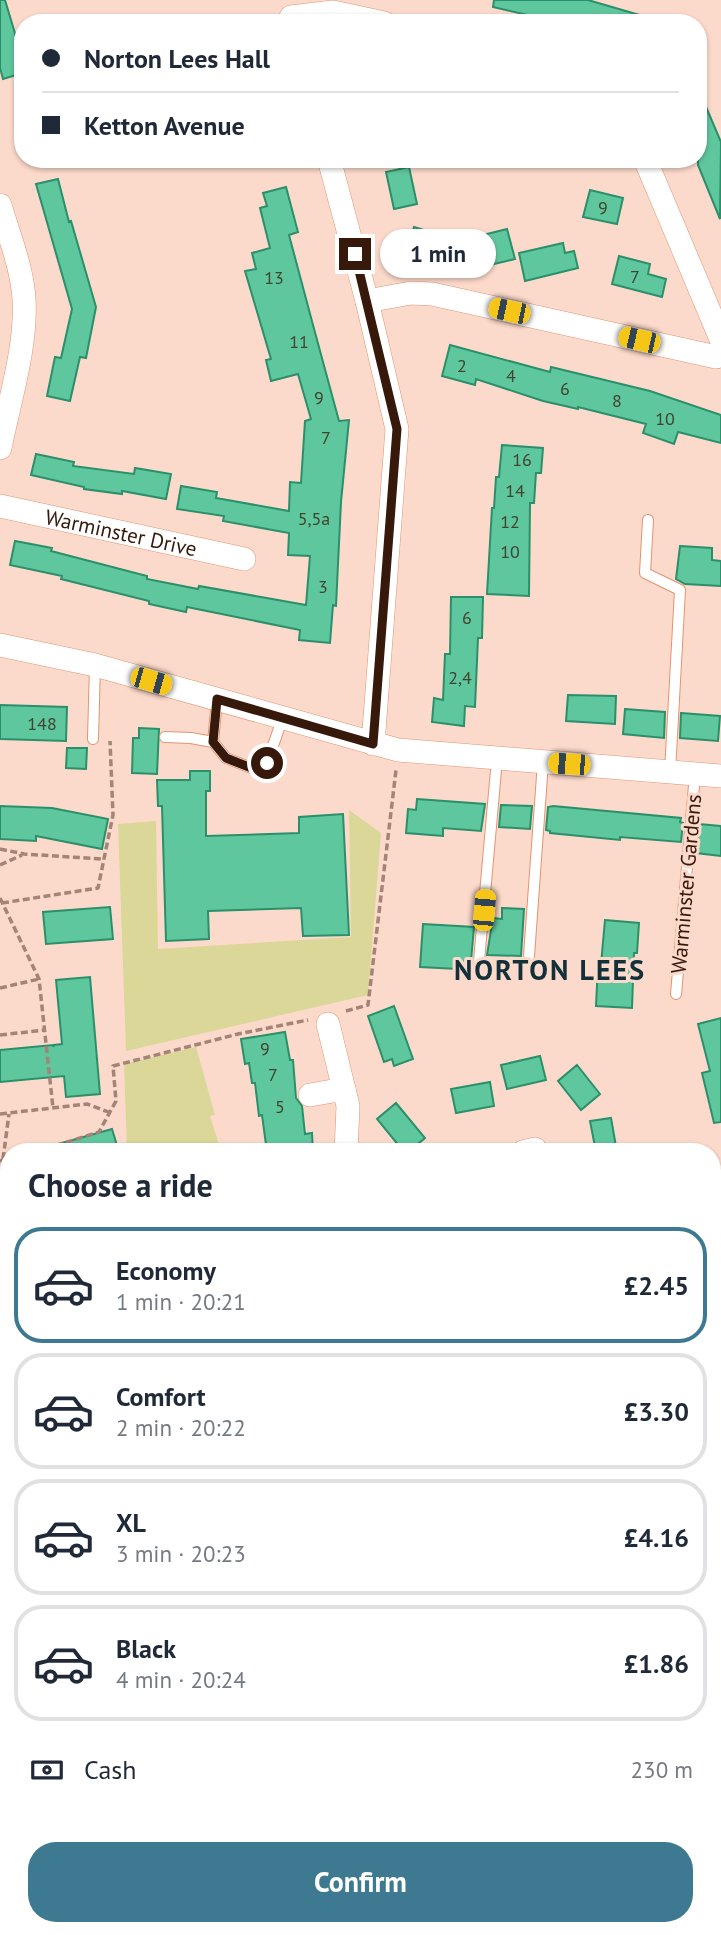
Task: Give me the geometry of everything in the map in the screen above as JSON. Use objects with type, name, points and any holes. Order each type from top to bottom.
[{"type":"street","points":[[290,13],[342,14]]},
{"type":"street","points":[[332,168],[368,301],[397,429],[373,744]]},
{"type":"street","points":[[649,168],[721,339]]},
{"type":"street","points":[[0,205],[24,300],[21,342],[0,448]]},
{"type":"street","points":[[368,301],[411,293],[432,294],[716,357],[721,355]]},
{"type":"street","name":"Warminster Drive","points":[[0,506],[244,559]]},
{"type":"street","points":[[0,645],[95,665],[398,750],[721,776]]},
{"type":"street","points":[[331,1018],[348,1106],[346,1143]]},
{"type":"street","points":[[310,1095],[344,1089]]},
{"type":"lane","points":[[648,520],[645,573],[680,590],[670,772]]},
{"type":"lane","points":[[93,739],[95,665]]},
{"type":"lane","points":[[213,742],[217,699]]},
{"type":"lane","points":[[165,737],[213,742],[226,758],[254,769],[267,763],[283,717]]},
{"type":"lane","points":[[479,961],[497,759]]},
{"type":"lane","points":[[529,956],[543,762]]},
{"type":"lane","name":"Warminster Gardens","points":[[676,994],[695,774]]},
{"type":"path","points":[[53,1108],[39,979],[1,901],[98,888],[113,815],[109,735]]},
{"type":"path","points":[[64,1143],[99,1132],[116,1101],[113,1066],[238,1034],[331,1018],[368,1004],[398,750]]},
{"type":"path","points":[[0,849],[24,854],[103,859]]},
{"type":"path","points":[[0,865],[24,854]]},
{"type":"path","points":[[0,988],[39,979]]},
{"type":"path","points":[[0,1035],[45,1030]]},
{"type":"path","points":[[0,1114],[87,1104],[111,1113]]},
{"type":"path","points":[[6,1143],[9,1114]]},
{"type":"shaded area","points":[[349,810],[381,833],[368,995],[126,1051],[118,824],[156,821],[158,949],[351,937]]},
{"type":"shaded area","points":[[196,1047],[215,1115],[210,1116],[218,1143],[127,1143],[124,1064]]},
{"type":"building","points":[[0,0],[5,0],[14,30],[14,76],[3,79],[0,68]]},
{"type":"building","points":[[494,0],[588,0],[636,14],[523,14],[493,7]]},
{"type":"building","points":[[707,109],[721,142],[720,219],[699,168],[707,168]]},
{"type":"building","points":[[409,168],[417,204],[394,209],[386,172]]},
{"type":"building","points":[[58,179],[96,307],[86,358],[80,357],[70,401],[47,396],[55,357],[61,358],[72,309],[36,184]]},
{"type":"building","points":[[286,187],[298,232],[289,235],[313,325],[339,421],[349,420],[341,502],[336,606],[333,605],[330,643],[299,640],[300,630],[187,607],[186,612],[149,604],[149,601],[61,579],[62,576],[10,565],[15,541],[52,548],[51,551],[147,576],[147,579],[306,605],[310,556],[288,555],[289,533],[223,521],[224,516],[177,509],[181,486],[217,492],[216,498],[289,511],[290,482],[301,483],[305,421],[311,419],[298,374],[271,381],[266,360],[271,359],[245,271],[256,269],[252,253],[270,248],[260,208],[267,206],[263,193]]},
{"type":"building","points":[[590,190],[623,198],[617,224],[583,217]]},
{"type":"building","points":[[414,227],[459,241],[507,229],[515,259],[473,269],[407,253]]},
{"type":"building","points":[[563,243],[565,253],[574,251],[578,268],[525,281],[519,253]]},
{"type":"building","points":[[619,256],[650,264],[648,274],[666,279],[662,297],[612,284]]},
{"type":"building","points":[[450,345],[550,372],[551,367],[650,391],[721,415],[721,443],[678,432],[674,444],[643,433],[646,424],[543,401],[476,379],[475,385],[442,376]]},
{"type":"building","points":[[502,445],[543,448],[541,473],[536,473],[534,503],[530,503],[529,596],[487,594],[492,508]]},
{"type":"building","points":[[36,454],[74,462],[73,466],[134,474],[135,468],[171,474],[166,499],[122,491],[122,494],[84,489],[31,475]]},
{"type":"building","points":[[680,546],[712,548],[712,560],[721,561],[721,586],[685,584],[676,579]]},
{"type":"building","points":[[451,597],[483,597],[475,707],[465,706],[464,726],[432,722],[434,698],[443,700],[445,654],[450,654]]},
{"type":"building","points":[[568,695],[616,696],[615,724],[566,721]]},
{"type":"building","points":[[0,705],[67,707],[66,741],[0,739]]},
{"type":"building","points":[[625,709],[665,712],[664,738],[623,734]]},
{"type":"building","points":[[681,713],[720,716],[718,741],[680,738]]},
{"type":"building","points":[[139,728],[159,729],[157,774],[132,773],[133,738],[139,738]]},
{"type":"building","points":[[67,748],[87,748],[86,769],[66,768]]},
{"type":"building","points":[[190,771],[210,771],[210,791],[206,791],[206,836],[299,833],[299,817],[343,814],[349,935],[303,936],[301,908],[208,911],[209,939],[166,941],[162,806],[158,806],[157,780],[190,780]]},
{"type":"building","points":[[417,799],[485,804],[481,831],[443,828],[443,836],[406,833],[408,809],[416,810]]},
{"type":"building","points":[[501,805],[532,806],[530,829],[499,827]]},
{"type":"building","points":[[0,806],[52,808],[108,819],[102,849],[36,836],[36,841],[0,839]]},
{"type":"building","points":[[548,807],[681,818],[681,842],[620,837],[620,840],[550,833],[546,830]]},
{"type":"building","points":[[699,824],[721,826],[721,856],[696,853]]},
{"type":"building","points":[[110,907],[113,939],[46,944],[43,912]]},
{"type":"building","points":[[502,908],[524,909],[521,956],[487,955],[493,918],[502,919]]},
{"type":"building","points":[[605,920],[639,923],[637,953],[634,953],[632,1008],[596,1006],[598,964],[601,964]]},
{"type":"building","points":[[423,924],[474,927],[471,961],[477,970],[420,967]]},
{"type":"building","points":[[90,977],[100,1094],[66,1097],[64,1076],[0,1082],[0,1050],[62,1044],[56,980]]},
{"type":"building","points":[[394,1006],[413,1059],[394,1066],[392,1059],[384,1062],[368,1016]]},
{"type":"building","points":[[721,1018],[721,1122],[714,1123],[702,1073],[710,1071],[698,1024]]},
{"type":"building","points":[[285,1032],[290,1060],[293,1060],[296,1098],[302,1106],[305,1134],[312,1133],[313,1143],[266,1143],[255,1083],[252,1083],[249,1063],[245,1064],[241,1039]]},
{"type":"building","points":[[540,1056],[546,1080],[507,1089],[501,1065]]},
{"type":"building","points":[[577,1065],[600,1094],[581,1110],[558,1081]]},
{"type":"building","points":[[490,1082],[494,1106],[456,1113],[451,1089]]},
{"type":"building","points":[[396,1103],[425,1138],[419,1143],[397,1143],[377,1119]]},
{"type":"building","points":[[611,1118],[615,1143],[594,1143],[590,1121]]},
{"type":"building","points":[[112,1129],[116,1143],[62,1143]]},
{"type":"district","name":"NORTON LEES","points":[[550,969]]},
{"type":"route","points":[[267,763],[254,769],[226,758],[213,742],[217,699],[373,744],[397,429],[355,254]]}]
